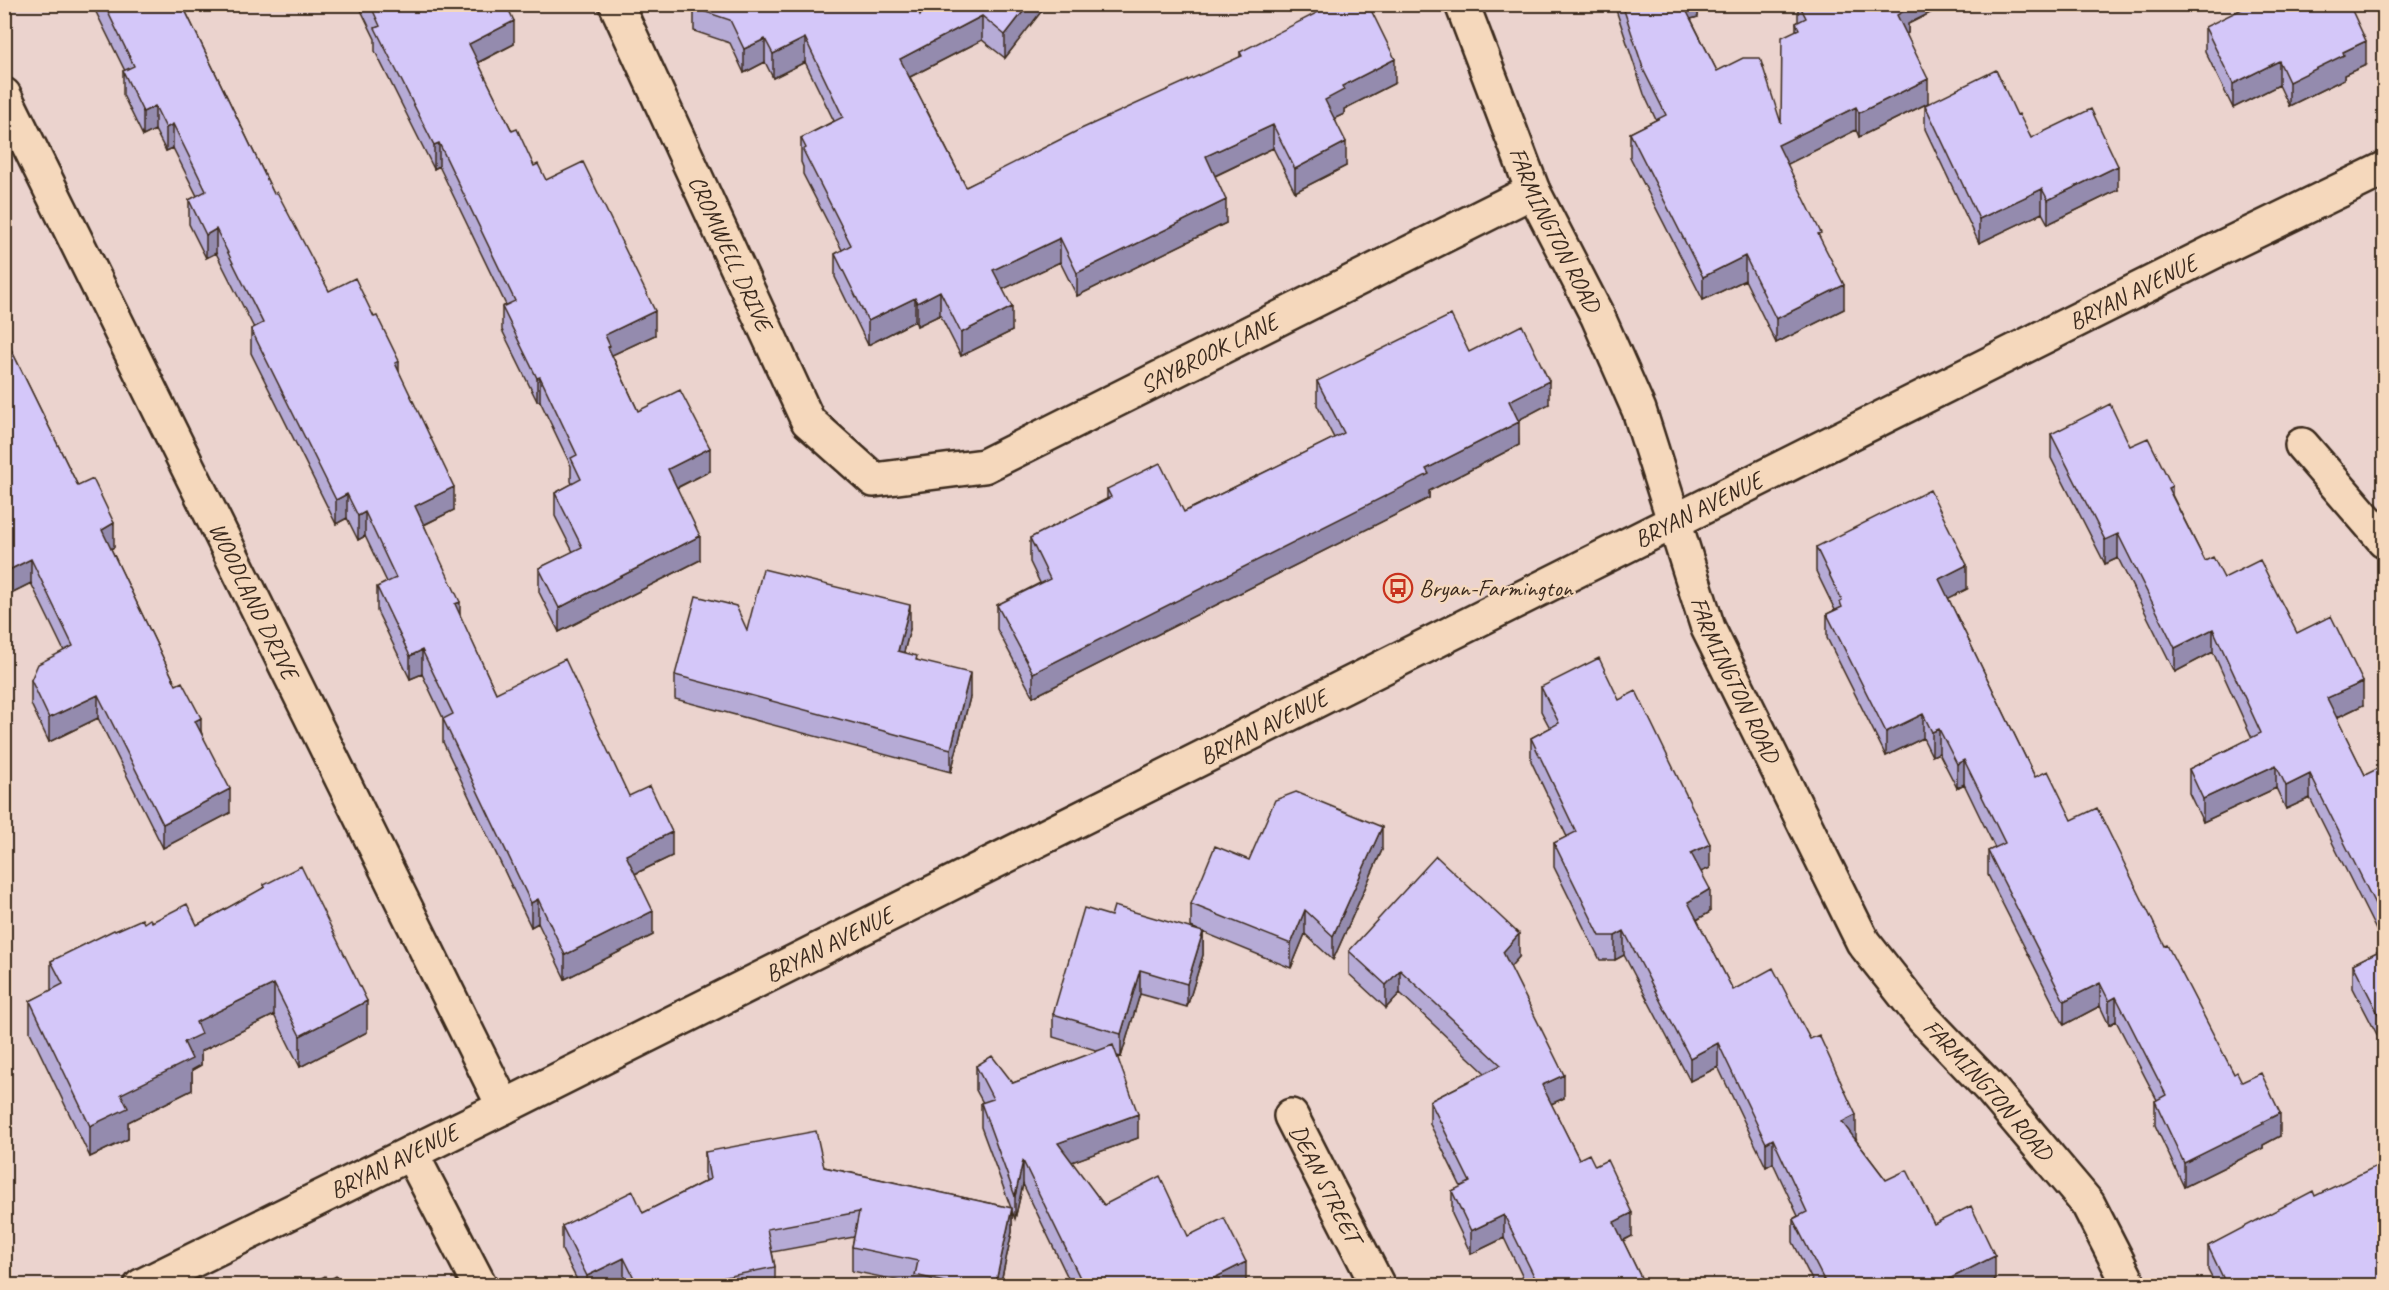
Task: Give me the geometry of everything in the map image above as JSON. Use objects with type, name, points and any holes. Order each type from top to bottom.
[{"type":"street","name":"CROMWELL DRIVE","points":[[616,4],[808,421],[874,480]]},
{"type":"street","name":"FARMINGTON ROAD","points":[[1462,4],[1533,191],[1598,317],[1639,410],[1708,628],[1863,942],[1923,1018],[1991,1089],[2088,1204],[2130,1286]]},
{"type":"street","name":"WOODLAND DRIVE","points":[[4,95],[504,1107]]},
{"type":"street","name":"BRYAN AVENUE","points":[[141,1286],[504,1107],[1674,520],[2385,169]]},
{"type":"street","name":"SAYBROOK LANE","points":[[874,480],[984,466],[1533,191]]},
{"type":"street","points":[[2302,445],[2385,540]]},
{"type":"street","name":"DEAN STREET","points":[[1291,1116],[1378,1286]]},
{"type":"street","points":[[411,1152],[480,1286]]},
{"type":"building","points":[[104,4],[182,4],[274,194],[277,192],[329,291],[355,278],[399,361],[395,363],[454,487],[415,506],[460,602],[455,604],[496,693],[565,659],[629,796],[650,786],[672,832],[626,855],[653,911],[565,955],[538,899],[531,903],[443,719],[453,714],[422,650],[410,656],[377,587],[396,578],[365,512],[358,516],[347,494],[336,500],[251,329],[263,323],[216,229],[206,235],[189,200],[206,191],[173,124],[166,128],[155,106],[143,112],[123,71],[134,66]]},
{"type":"building","points":[[370,4],[506,4],[514,21],[469,44],[512,131],[517,129],[534,166],[538,164],[546,180],[583,162],[655,311],[605,335],[610,346],[608,347],[638,411],[680,390],[710,448],[668,469],[700,536],[559,608],[539,568],[582,547],[555,493],[581,479],[571,458],[577,455],[540,377],[537,378],[502,307],[515,301],[439,143],[434,145],[375,28],[380,26]]},
{"type":"building","points":[[700,4],[915,4],[920,15],[928,4],[1029,4],[1005,35],[982,16],[900,59],[966,187],[1081,129],[1242,56],[1240,52],[1334,4],[1368,4],[1395,59],[1342,86],[1344,90],[1325,100],[1346,142],[1295,169],[1273,125],[1206,156],[1226,200],[1077,273],[1060,238],[993,270],[1012,307],[961,333],[940,291],[917,303],[915,298],[868,321],[835,254],[851,245],[803,150],[806,148],[801,138],[843,117],[805,38],[773,54],[765,39],[744,49],[730,20],[694,8]]},
{"type":"building","points":[[1622,4],[1683,4],[1717,71],[1743,58],[1760,58],[1781,123],[1782,37],[1799,29],[1796,23],[1806,18],[1799,4],[1906,4],[1908,9],[1897,15],[1928,79],[1859,113],[1856,107],[1778,145],[1844,285],[1776,319],[1745,256],[1703,277],[1630,133],[1666,115],[1644,71]]},
{"type":"building","points":[[2252,4],[2349,4],[2366,41],[2343,52],[2344,55],[2289,82],[2279,61],[2233,84],[2205,27]]},
{"type":"building","points":[[1996,70],[2017,115],[2019,114],[2031,138],[2091,109],[2118,166],[2048,200],[2042,189],[1979,219],[1925,105]]},
{"type":"building","points":[[1451,315],[1469,352],[1522,325],[1549,381],[1509,401],[1519,422],[1426,469],[1429,474],[1033,673],[997,605],[1050,579],[1030,538],[1111,497],[1107,489],[1160,463],[1184,512],[1344,433],[1317,381]]},
{"type":"building","points":[[4,335],[78,486],[93,479],[114,523],[102,530],[176,685],[182,682],[201,718],[195,721],[230,789],[163,824],[98,695],[49,718],[31,680],[38,664],[73,646],[31,559],[4,571]]},
{"type":"building","points":[[2110,404],[2130,446],[2148,438],[2172,486],[2168,488],[2205,561],[2213,557],[2224,578],[2260,560],[2297,633],[2331,616],[2363,682],[2327,698],[2365,775],[2383,766],[2385,769],[2385,924],[2310,774],[2286,786],[2276,765],[2203,799],[2189,769],[2261,733],[2213,629],[2175,648],[2118,534],[2105,540],[2051,434]]},
{"type":"building","points":[[1930,490],[1967,565],[1939,579],[2035,777],[2048,771],[2072,820],[2097,808],[2165,946],[2167,945],[2234,1074],[2237,1072],[2242,1082],[2261,1073],[2280,1113],[2262,1122],[2263,1124],[2184,1163],[2155,1101],[2166,1095],[2116,997],[2109,1001],[2100,983],[2064,1001],[1988,851],[2005,843],[1964,760],[1957,764],[1939,729],[1932,732],[1923,714],[1886,732],[1827,614],[1842,607],[1840,602],[1842,601],[1816,547]]},
{"type":"building","points":[[763,569],[910,605],[898,651],[917,656],[916,660],[970,673],[951,749],[675,675],[696,596],[736,606],[747,630]]},
{"type":"building","points":[[1599,658],[1619,700],[1636,691],[1710,844],[1691,853],[1710,889],[1688,902],[1733,990],[1773,968],[1810,1039],[1819,1035],[1856,1115],[1842,1122],[1886,1180],[1907,1170],[1934,1224],[1971,1206],[1995,1256],[1935,1286],[1827,1286],[1793,1219],[1807,1212],[1773,1139],[1766,1143],[1718,1043],[1690,1058],[1624,931],[1615,936],[1600,936],[1554,843],[1576,832],[1531,738],[1559,723],[1541,687]]},
{"type":"building","points":[[1296,792],[1382,827],[1333,936],[1305,910],[1291,944],[1191,904],[1215,846],[1249,860],[1275,800]]},
{"type":"building","points":[[1436,856],[1519,934],[1503,952],[1564,1075],[1542,1085],[1579,1159],[1589,1154],[1595,1166],[1607,1160],[1632,1213],[1614,1222],[1645,1286],[1539,1286],[1504,1215],[1471,1231],[1452,1191],[1470,1182],[1430,1101],[1501,1065],[1400,970],[1386,985],[1349,951]]},
{"type":"building","points":[[301,866],[367,1001],[300,1036],[274,984],[196,1022],[201,1034],[184,1042],[192,1059],[121,1094],[128,1108],[90,1126],[30,1001],[63,984],[51,961],[114,930],[142,919],[144,923],[150,919],[152,922],[187,904],[197,925]]},
{"type":"building","points":[[1114,906],[1203,932],[1187,984],[1140,970],[1121,1034],[1053,1014],[1084,908],[1111,916]]},
{"type":"building","points":[[2385,948],[2385,1027],[2353,964]]},
{"type":"building","points":[[1113,1045],[1138,1114],[1058,1143],[1104,1205],[1160,1176],[1188,1236],[1224,1218],[1246,1262],[1210,1280],[1213,1286],[1084,1286],[1023,1161],[1015,1196],[981,1103],[993,1099],[976,1066],[992,1056],[1013,1083]]},
{"type":"building","points":[[816,1131],[824,1167],[1012,1208],[995,1286],[961,1286],[915,1275],[918,1261],[852,1247],[859,1212],[767,1229],[775,1267],[716,1279],[719,1286],[638,1286],[624,1258],[587,1276],[562,1226],[633,1191],[643,1213],[710,1179],[705,1152]]},
{"type":"building","points":[[2385,1162],[2385,1286],[2227,1286],[2208,1246],[2313,1191],[2315,1196]]},
{"type":"building","points":[[325,1276],[327,1281],[336,1276],[341,1286],[306,1286]]},
{"type":"place","name":"Bryan-Farmington","points":[[1398,588]]}]
